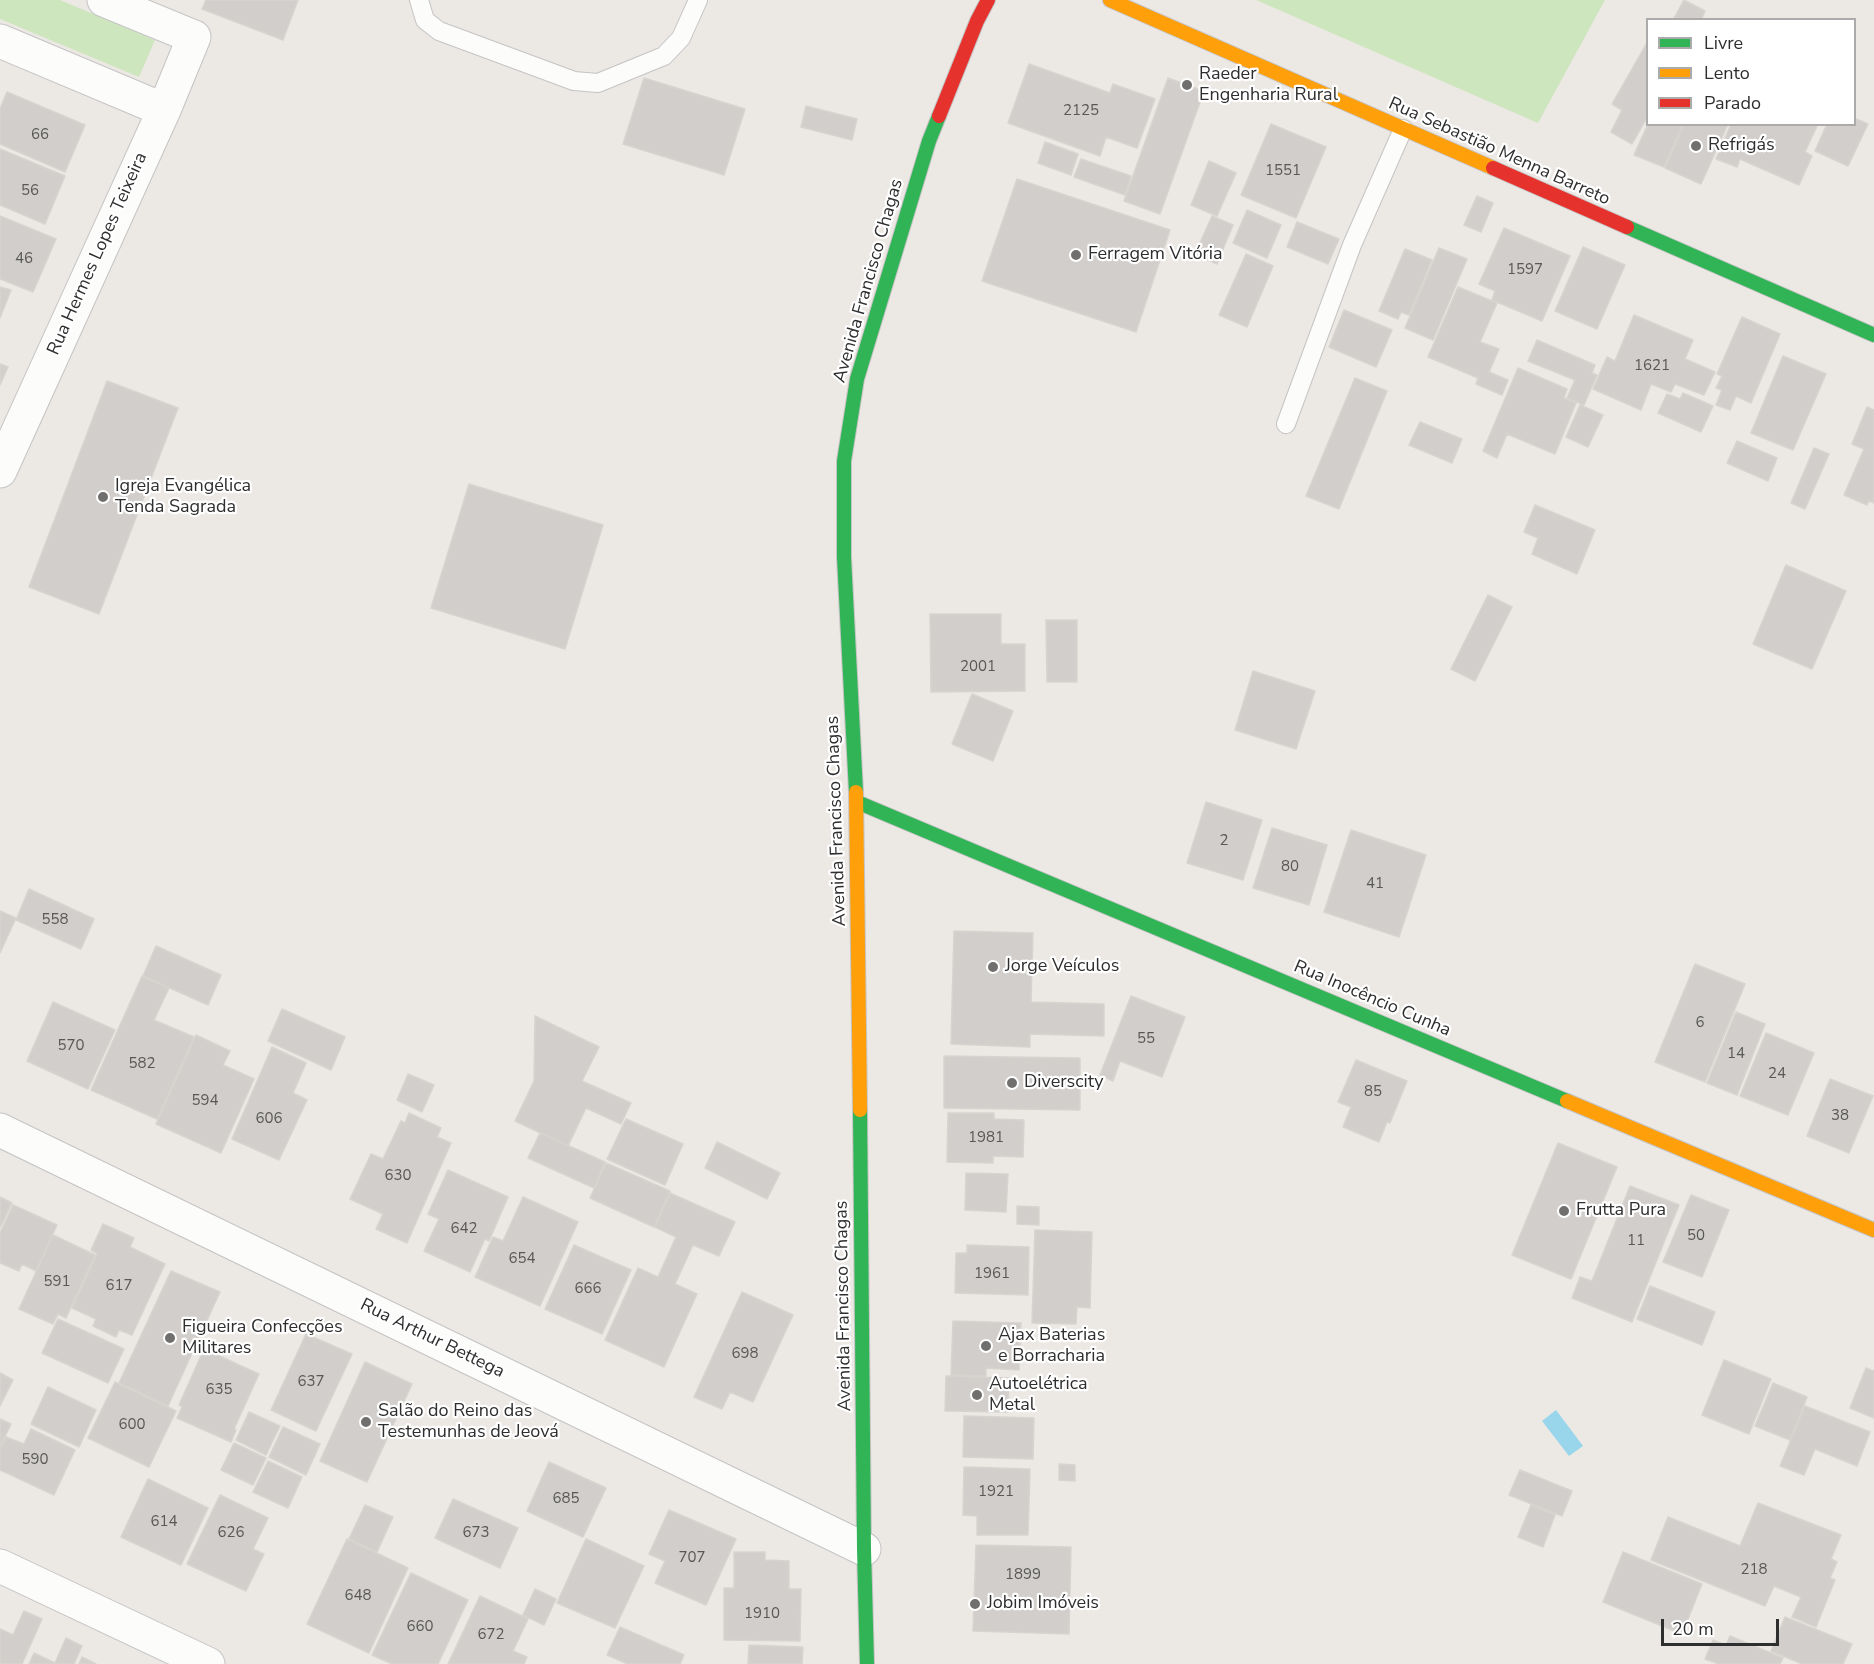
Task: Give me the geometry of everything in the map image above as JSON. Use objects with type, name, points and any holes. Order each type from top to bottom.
[{"type":"main road","name":"Avenida Francisco Chagas","points":[[867,1664],[857,802],[844,556],[844,461],[857,379],[929,141],[977,21],[988,0]]},
{"type":"main road","name":"Rua Sebastião Menna Barreto","points":[[1110,0],[1874,335]]},
{"type":"main road","name":"Rua Inocêncio Cunha","points":[[857,802],[1874,1230]]},
{"type":"street","name":"Rua Hermes Lopes Teixeira","points":[[0,471],[164,110],[194,37],[104,0]]},
{"type":"street","points":[[0,41],[164,110]]},
{"type":"street","name":"Rua Arthur Bettega","points":[[0,1130],[864,1549]]},
{"type":"street","points":[[0,1566],[208,1664]]},
{"type":"lane","points":[[419,0],[425,20],[439,31],[574,81],[598,83],[664,56],[681,38],[698,0]]},
{"type":"lane","points":[[1286,423],[1352,245],[1402,129]]},
{"type":"green space","points":[[0,0],[60,0],[155,40],[139,77],[0,19]]},
{"type":"green space","points":[[1256,0],[1605,0],[1538,123]]},
{"type":"water","points":[[1556,1410],[1583,1446],[1569,1456],[1542,1421]]},
{"type":"building","points":[[206,0],[298,0],[283,40],[202,9]]},
{"type":"building","points":[[1684,0],[1705,11],[1702,18],[1674,18]]},
{"type":"building","points":[[1646,44],[1646,120],[1632,144],[1611,132],[1622,110],[1612,104]]},
{"type":"building","points":[[1029,64],[1110,93],[1113,84],[1155,99],[1137,148],[1106,137],[1100,156],[1008,123]]},
{"type":"building","points":[[644,78],[745,109],[724,175],[623,144]]},
{"type":"building","points":[[1168,78],[1204,91],[1160,214],[1124,201]]},
{"type":"building","points":[[7,92],[85,125],[65,172],[0,144],[0,109]]},
{"type":"building","points":[[806,106],[857,119],[852,140],[801,127]]},
{"type":"building","points":[[1856,119],[1868,124],[1848,166],[1815,151],[1826,126],[1856,126]]},
{"type":"building","points":[[1271,124],[1326,147],[1296,218],[1241,195]]},
{"type":"building","points":[[1647,126],[1682,126],[1664,167],[1634,155]]},
{"type":"building","name":"Refrigás","points":[[1683,126],[1727,126],[1701,184],[1665,168]]},
{"type":"building","points":[[1730,126],[1817,126],[1805,152],[1812,156],[1799,185],[1740,159],[1737,167],[1716,159]]},
{"type":"building","points":[[1045,142],[1078,154],[1071,175],[1038,163]]},
{"type":"building","points":[[0,149],[65,176],[45,224],[0,205]]},
{"type":"building","points":[[1081,159],[1131,176],[1125,195],[1074,177]]},
{"type":"building","points":[[1209,161],[1236,173],[1217,216],[1191,205]]},
{"type":"building","name":"Ferragem Vitória","points":[[1017,179],[1170,230],[1136,332],[982,281]]},
{"type":"building","points":[[1477,196],[1493,203],[1481,232],[1464,225]]},
{"type":"building","points":[[1247,210],[1281,225],[1267,258],[1233,243]]},
{"type":"building","points":[[0,216],[56,239],[33,292],[0,279]]},
{"type":"building","points":[[1212,216],[1233,225],[1217,264],[1195,254]]},
{"type":"building","points":[[1297,222],[1339,239],[1328,264],[1287,247]]},
{"type":"building","points":[[1504,228],[1570,256],[1542,321],[1492,300],[1495,291],[1479,284]]},
{"type":"building","points":[[1583,247],[1625,265],[1597,329],[1555,311]]},
{"type":"building","points":[[1439,248],[1467,259],[1433,340],[1405,328]]},
{"type":"building","points":[[1405,249],[1432,260],[1409,315],[1401,312],[1398,319],[1379,311]]},
{"type":"building","points":[[1246,254],[1273,266],[1247,327],[1219,315]]},
{"type":"building","points":[[0,287],[11,290],[0,318]]},
{"type":"building","points":[[1458,287],[1497,303],[1480,342],[1499,349],[1489,372],[1508,380],[1502,395],[1476,384],[1478,378],[1428,357]]},
{"type":"building","points":[[1344,310],[1392,330],[1376,367],[1329,347]]},
{"type":"building","points":[[1634,315],[1693,340],[1685,359],[1715,372],[1704,395],[1675,384],[1671,392],[1651,384],[1641,410],[1593,389],[1607,357],[1615,361]]},
{"type":"building","points":[[1742,317],[1780,334],[1751,403],[1736,396],[1730,410],[1716,405],[1722,390],[1716,388],[1722,376],[1717,374]]},
{"type":"building","points":[[1537,340],[1595,365],[1592,373],[1597,375],[1584,405],[1567,398],[1575,380],[1528,361]]},
{"type":"building","points":[[1783,356],[1826,374],[1793,450],[1751,433]]},
{"type":"building","points":[[0,364],[8,367],[0,385]]},
{"type":"building","points":[[1518,368],[1567,389],[1564,398],[1576,403],[1555,454],[1507,434],[1497,458],[1483,451]]},
{"type":"building","points":[[1355,378],[1387,391],[1339,509],[1306,496]]},
{"type":"building","name":"Igreja Evangélica Tenda Sagrada","points":[[107,381],[178,408],[99,614],[29,587]]},
{"type":"building","points":[[1683,393],[1713,406],[1701,432],[1658,413],[1667,394],[1680,399]]},
{"type":"building","points":[[1580,405],[1603,415],[1588,447],[1566,437]]},
{"type":"building","points":[[1867,407],[1874,410],[1874,503],[1869,501],[1867,505],[1844,495],[1864,449],[1852,444]]},
{"type":"building","points":[[1420,422],[1462,439],[1452,463],[1409,445]]},
{"type":"building","points":[[1737,441],[1777,458],[1768,481],[1727,463]]},
{"type":"building","points":[[1814,448],[1829,454],[1805,509],[1791,503]]},
{"type":"building","points":[[469,484],[603,525],[565,649],[431,608]]},
{"type":"building","points":[[1535,505],[1595,530],[1577,574],[1532,554],[1538,538],[1524,532]]},
{"type":"building","points":[[1786,565],[1846,591],[1812,669],[1753,644]]},
{"type":"building","points":[[1488,595],[1512,607],[1475,681],[1451,669]]},
{"type":"building","points":[[930,614],[1001,614],[1001,644],[1025,644],[1025,691],[931,692]]},
{"type":"building","points":[[1046,620],[1077,620],[1077,682],[1047,682]]},
{"type":"building","points":[[1253,671],[1315,691],[1296,749],[1235,730]]},
{"type":"building","points":[[972,694],[1013,711],[993,761],[952,744]]},
{"type":"building","points":[[1206,802],[1262,820],[1243,880],[1187,863]]},
{"type":"building","points":[[1272,828],[1327,845],[1309,905],[1253,888]]},
{"type":"building","points":[[1351,830],[1426,855],[1399,937],[1324,912]]},
{"type":"building","points":[[29,889],[94,919],[81,949],[16,920]]},
{"type":"building","points":[[0,911],[16,918],[0,953]]},
{"type":"building","name":"Jorge Veículos","points":[[954,931],[1033,933],[1031,1002],[1104,1004],[1104,1036],[1030,1034],[1030,1047],[951,1044]]},
{"type":"building","points":[[156,946],[221,975],[208,1005],[143,976]]},
{"type":"building","points":[[1695,964],[1745,984],[1705,1082],[1655,1062]]},
{"type":"building","points":[[142,976],[169,988],[154,1020],[194,1037],[157,1119],[91,1090]]},
{"type":"building","points":[[1131,996],[1185,1017],[1162,1077],[1120,1061],[1113,1081],[1100,1075]]},
{"type":"building","points":[[53,1002],[115,1030],[88,1089],[27,1061]]},
{"type":"building","points":[[282,1009],[345,1037],[331,1070],[268,1041]]},
{"type":"building","points":[[1736,1012],[1765,1024],[1737,1095],[1707,1083]]},
{"type":"building","points":[[535,1016],[599,1047],[582,1081],[631,1103],[621,1124],[586,1108],[568,1146],[515,1121],[534,1081]]},
{"type":"building","points":[[1766,1033],[1814,1053],[1788,1115],[1740,1096]]},
{"type":"building","points":[[196,1035],[230,1051],[223,1065],[254,1079],[221,1153],[156,1124]]},
{"type":"building","points":[[272,1047],[306,1063],[293,1093],[307,1100],[279,1160],[232,1139]]},
{"type":"building","name":"Diverscity","points":[[944,1056],[1080,1058],[1080,1110],[944,1108]]},
{"type":"building","points":[[1356,1060],[1407,1081],[1390,1123],[1387,1122],[1379,1142],[1343,1127],[1351,1107],[1338,1102]]},
{"type":"building","points":[[408,1074],[434,1085],[422,1112],[397,1100]]},
{"type":"building","points":[[1830,1079],[1873,1096],[1849,1153],[1807,1136]]},
{"type":"building","points":[[409,1113],[441,1128],[437,1137],[451,1143],[407,1243],[376,1229],[383,1214],[350,1199],[371,1154],[383,1159],[401,1121],[405,1123]]},
{"type":"building","points":[[948,1113],[994,1113],[994,1119],[1024,1120],[1023,1157],[993,1156],[993,1163],[947,1162]]},
{"type":"building","points":[[626,1119],[683,1144],[665,1185],[607,1159]]},
{"type":"building","points":[[540,1133],[605,1162],[594,1188],[528,1158]]},
{"type":"building","points":[[717,1142],[780,1173],[767,1199],[705,1168]]},
{"type":"building","name":"Frutta Pura","points":[[1558,1143],[1617,1167],[1571,1279],[1512,1255]]},
{"type":"building","points":[[606,1163],[670,1191],[654,1227],[590,1198]]},
{"type":"building","points":[[448,1170],[508,1197],[489,1241],[485,1239],[470,1272],[424,1251],[439,1219],[428,1214]]},
{"type":"building","points":[[966,1173],[1008,1174],[1006,1212],[965,1210]]},
{"type":"building","points":[[1630,1186],[1679,1205],[1632,1322],[1572,1298],[1580,1277],[1592,1281]]},
{"type":"building","points":[[670,1193],[735,1222],[719,1256],[693,1245],[675,1284],[697,1294],[664,1367],[605,1340],[638,1268],[658,1277],[676,1237],[655,1227]]},
{"type":"building","points":[[1691,1195],[1729,1210],[1702,1277],[1663,1262]]},
{"type":"building","points":[[0,1197],[12,1203],[0,1228]]},
{"type":"building","points":[[523,1197],[578,1222],[540,1306],[475,1277],[493,1237],[503,1241]]},
{"type":"building","points":[[13,1205],[57,1225],[36,1271],[22,1264],[19,1271],[0,1263],[0,1233]]},
{"type":"building","points":[[1017,1206],[1039,1207],[1039,1225],[1017,1224]]},
{"type":"building","points":[[103,1224],[134,1238],[130,1247],[165,1264],[132,1335],[119,1330],[116,1337],[93,1326],[96,1319],[72,1308],[97,1254],[91,1250]]},
{"type":"building","points":[[1035,1230],[1092,1232],[1090,1308],[1077,1307],[1076,1324],[1032,1323]]},
{"type":"building","points":[[53,1235],[95,1255],[66,1318],[58,1314],[53,1324],[19,1309]]},
{"type":"building","points":[[574,1245],[631,1270],[602,1334],[545,1309]]},
{"type":"building","points":[[967,1245],[1029,1247],[1028,1295],[955,1293],[956,1253],[967,1253]]},
{"type":"building","name":"Figueira Confecções Militares","points":[[171,1271],[220,1292],[168,1406],[119,1383]]},
{"type":"building","points":[[1650,1286],[1715,1312],[1702,1345],[1637,1319]]},
{"type":"building","points":[[742,1292],[793,1315],[753,1402],[730,1392],[722,1409],[694,1397]]},
{"type":"building","points":[[58,1319],[124,1349],[108,1383],[42,1353]]},
{"type":"building","name":"Ajax Baterias e Borracharia","points":[[953,1321],[1021,1323],[1019,1370],[986,1368],[986,1376],[951,1375]]},
{"type":"building","points":[[306,1334],[352,1354],[316,1431],[271,1410]]},
{"type":"building","points":[[204,1349],[259,1374],[234,1429],[236,1430],[231,1442],[177,1418],[182,1407],[179,1405]]},
{"type":"building","points":[[1724,1360],[1771,1379],[1749,1434],[1702,1415]]},
{"type":"building","name":"Salão do Reino das Testemunhas de Jeová","points":[[365,1362],[412,1384],[367,1482],[320,1461]]},
{"type":"building","points":[[1866,1368],[1874,1371],[1874,1418],[1850,1408]]},
{"type":"building","points":[[0,1373],[13,1380],[0,1406]]},
{"type":"building","name":"Autoelétrica Metal","points":[[946,1376],[1009,1378],[1008,1412],[945,1411]]},
{"type":"building","points":[[115,1382],[176,1411],[149,1467],[88,1438]]},
{"type":"building","points":[[1773,1383],[1807,1397],[1790,1440],[1755,1426]]},
{"type":"building","points":[[48,1387],[96,1410],[79,1447],[31,1424]]},
{"type":"building","points":[[1805,1406],[1870,1432],[1857,1466],[1815,1449],[1804,1475],[1780,1466]]},
{"type":"building","points":[[249,1412],[280,1426],[266,1455],[236,1440]]},
{"type":"building","points":[[964,1416],[1034,1418],[1033,1459],[963,1457]]},
{"type":"building","points":[[0,1419],[11,1424],[0,1447]]},
{"type":"building","points":[[283,1427],[320,1444],[306,1475],[269,1457]]},
{"type":"building","points":[[31,1429],[75,1450],[54,1495],[0,1470],[0,1449],[6,1437],[24,1444]]},
{"type":"building","points":[[234,1443],[266,1458],[253,1485],[221,1470]]},
{"type":"building","points":[[268,1461],[302,1477],[288,1508],[253,1492]]},
{"type":"building","points":[[549,1462],[606,1488],[583,1537],[527,1511]]},
{"type":"building","points":[[1059,1464],[1075,1465],[1075,1481],[1059,1480]]},
{"type":"building","points":[[964,1467],[1030,1469],[1028,1535],[977,1535],[977,1516],[963,1515]]},
{"type":"building","points":[[1520,1470],[1572,1491],[1562,1516],[1509,1495]]},
{"type":"building","points":[[148,1479],[208,1508],[181,1565],[121,1537]]},
{"type":"building","points":[[220,1495],[268,1518],[253,1549],[264,1554],[246,1591],[187,1564]]},
{"type":"building","points":[[453,1499],[518,1528],[500,1568],[435,1538]]},
{"type":"building","points":[[1758,1503],[1841,1535],[1831,1559],[1837,1562],[1830,1578],[1835,1580],[1816,1627],[1792,1617],[1801,1597],[1774,1586],[1765,1606],[1651,1560],[1668,1517],[1740,1546]]},
{"type":"building","points":[[365,1505],[393,1517],[377,1552],[349,1539]]},
{"type":"building","points":[[1531,1505],[1555,1515],[1543,1547],[1518,1537]]},
{"type":"building","points":[[669,1510],[736,1539],[706,1605],[655,1583],[665,1561],[649,1554]]},
{"type":"building","points":[[347,1539],[408,1568],[369,1653],[307,1624]]},
{"type":"building","points":[[586,1539],[644,1566],[615,1628],[557,1603]]},
{"type":"building","points":[[976,1545],[1071,1547],[1069,1634],[973,1631]]},
{"type":"building","points":[[734,1552],[765,1552],[765,1560],[789,1561],[789,1589],[801,1589],[800,1641],[724,1640],[724,1588],[734,1588]]},
{"type":"building","points":[[1623,1552],[1702,1584],[1682,1634],[1603,1602]]},
{"type":"building","points":[[411,1573],[468,1600],[438,1664],[392,1664],[372,1655]]},
{"type":"building","points":[[535,1589],[556,1599],[544,1625],[523,1615]]},
{"type":"building","points":[[480,1596],[528,1619],[513,1651],[527,1657],[524,1664],[448,1664]]},
{"type":"building","points":[[24,1611],[42,1619],[22,1664],[0,1664],[0,1629],[13,1635]]},
{"type":"building","points":[[1785,1617],[1852,1644],[1843,1664],[1802,1664],[1771,1651]]},
{"type":"building","points":[[620,1627],[684,1655],[680,1664],[628,1664],[607,1655]]},
{"type":"building","points":[[1730,1636],[1783,1658],[1780,1664],[1719,1664],[1705,1659],[1713,1640],[1726,1645]]},
{"type":"building","points":[[66,1638],[82,1646],[74,1664],[29,1664],[34,1653],[55,1663]]},
{"type":"building","points":[[749,1645],[803,1647],[802,1664],[748,1664]]},
{"type":"building","points":[[82,1657],[96,1664],[79,1664]]},
{"type":"traffic: fast","points":[[856,792],[844,557],[844,461],[857,379],[929,141],[939,116]]},
{"type":"traffic: fast","points":[[1627,227],[1874,335]]},
{"type":"traffic: fast","points":[[857,802],[1567,1101]]},
{"type":"traffic: fast","points":[[860,1110],[867,1664]]},
{"type":"traffic: slow","points":[[1110,0],[1493,168]]},
{"type":"traffic: slow","points":[[856,792],[860,1110]]},
{"type":"traffic: slow","points":[[1567,1101],[1874,1230]]},
{"type":"traffic: jam","points":[[939,116],[977,21],[988,0]]},
{"type":"traffic: jam","points":[[1493,168],[1627,227]]},
{"type":"place","name":"Raeder Engenharia Rural","points":[[1187,85]]},
{"type":"place","name":"Refrigás","points":[[1696,146]]},
{"type":"place","name":"Ferragem Vitória","points":[[1076,255]]},
{"type":"place","name":"Igreja Evangélica Tenda Sagrada","points":[[103,497]]},
{"type":"place","name":"Jorge Veículos","points":[[993,967]]},
{"type":"place","name":"Diverscity","points":[[1012,1083]]},
{"type":"place","name":"Frutta Pura","points":[[1564,1211]]},
{"type":"place","name":"Figueira Confecções Militares","points":[[170,1338]]},
{"type":"place","name":"Ajax Baterias e Borracharia","points":[[986,1346]]},
{"type":"place","name":"Autoelétrica Metal","points":[[977,1395]]},
{"type":"place","name":"Salão do Reino das Testemunhas de Jeová","points":[[366,1422]]},
{"type":"place","name":"Jobim Imóveis","points":[[975,1604]]}]
